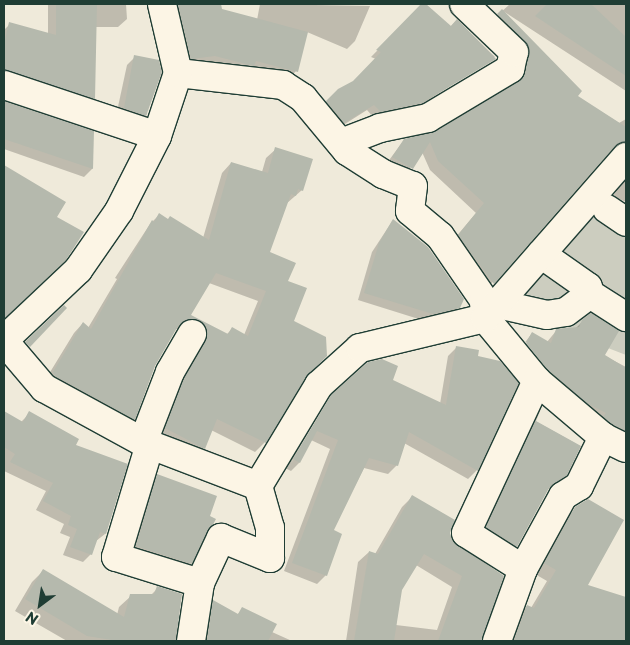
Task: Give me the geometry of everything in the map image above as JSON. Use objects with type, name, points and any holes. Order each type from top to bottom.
[{"type":"street","points":[[162,4],[178,72],[157,136],[120,211],[78,270],[4,341],[44,388],[147,443],[258,486]]},
{"type":"street","points":[[341,143],[380,128],[428,118],[510,69],[514,52],[464,4]]},
{"type":"street","points":[[178,72],[283,85],[303,98],[347,150],[383,174],[413,186],[410,211],[440,236],[537,382],[615,442],[579,486],[563,496],[523,570],[497,641]]},
{"type":"street","points":[[4,85],[157,136]]},
{"type":"street","points":[[491,311],[626,157]]},
{"type":"street","points":[[541,254],[588,287],[590,294],[626,316]]},
{"type":"street","points":[[191,641],[200,583],[221,538],[270,558],[270,528],[258,486],[319,385],[360,348],[491,311],[547,315],[566,312],[590,294]]},
{"type":"street","points":[[192,334],[170,372],[147,443],[116,557],[200,583]]},
{"type":"street","points":[[523,570],[466,533],[537,382]]},
{"type":"shaded area","points":[[609,197],[626,208],[626,355],[533,319],[499,317],[557,258]]},
{"type":"building","points":[[56,4],[97,4],[95,99],[4,70],[4,44],[9,22],[56,35]]},
{"type":"building","points":[[178,4],[221,4],[222,9],[308,32],[298,72],[256,61],[254,66],[215,56],[191,59]]},
{"type":"building","points":[[421,4],[426,4],[451,26],[457,19],[496,59],[422,103],[381,112],[374,105],[344,123],[326,101],[338,89],[353,81],[381,52],[376,50]]},
{"type":"building","points":[[547,4],[591,4],[626,37],[626,76],[535,16]]},
{"type":"building","points":[[502,9],[582,91],[578,96],[626,127],[626,142],[614,147],[494,284],[458,235],[484,203],[438,161],[430,142],[413,169],[392,157],[404,139],[436,131],[522,78],[529,48],[497,14]]},
{"type":"building","points":[[134,55],[159,60],[162,72],[146,116],[124,108]]},
{"type":"building","points":[[4,101],[94,131],[93,169],[4,139]]},
{"type":"building","points":[[275,147],[313,159],[303,191],[298,189],[296,196],[291,194],[270,252],[296,263],[288,281],[307,288],[294,321],[326,337],[327,356],[306,377],[266,443],[217,419],[205,449],[165,428],[184,379],[206,341],[206,327],[199,320],[185,320],[178,326],[155,366],[135,420],[55,376],[53,372],[83,322],[91,329],[152,220],[154,222],[159,213],[168,219],[170,216],[209,240],[231,162],[268,173]],"holes":[[[216,273],[266,291],[248,336],[232,327],[228,334],[191,315]]]},
{"type":"building","points":[[4,165],[66,202],[57,217],[84,232],[66,260],[4,319]]},
{"type":"building","points":[[393,219],[428,247],[464,299],[460,308],[433,314],[364,293],[379,243]]},
{"type":"building","points":[[64,305],[67,308],[30,347],[25,342]]},
{"type":"building","points":[[591,313],[619,331],[605,355],[626,368],[626,431],[603,417],[606,413],[585,402],[548,370],[526,343],[532,332],[551,343],[556,329],[579,327],[582,320]]},
{"type":"building","points":[[456,346],[479,350],[478,356],[500,361],[519,383],[478,471],[409,432],[398,466],[369,458],[334,530],[342,534],[327,576],[292,563],[338,440],[317,431],[300,463],[293,459],[331,395],[368,362],[382,359],[398,366],[393,380],[446,405]]},
{"type":"building","points":[[542,406],[536,421],[581,446],[567,475],[549,488],[517,547],[486,527]]},
{"type":"building","points":[[4,411],[23,422],[29,411],[79,439],[76,445],[128,464],[106,534],[100,532],[92,555],[70,547],[77,529],[68,525],[71,516],[43,501],[53,483],[10,462],[15,454],[4,447]]},
{"type":"building","points":[[157,474],[217,496],[210,516],[216,519],[192,564],[136,546]]},
{"type":"building","points":[[412,495],[455,520],[450,533],[453,541],[504,576],[482,641],[438,641],[462,576],[424,554],[402,590],[394,641],[354,641],[369,551],[378,554]]},
{"type":"building","points":[[588,499],[624,520],[588,585],[626,597],[626,641],[514,641],[527,605],[534,608],[556,570],[544,563],[575,507]]},
{"type":"building","points":[[43,569],[124,617],[130,594],[154,594],[157,586],[182,594],[176,641],[118,641],[87,636],[25,599]]},
{"type":"building","points":[[213,600],[238,614],[242,607],[277,624],[268,641],[207,641]]}]
